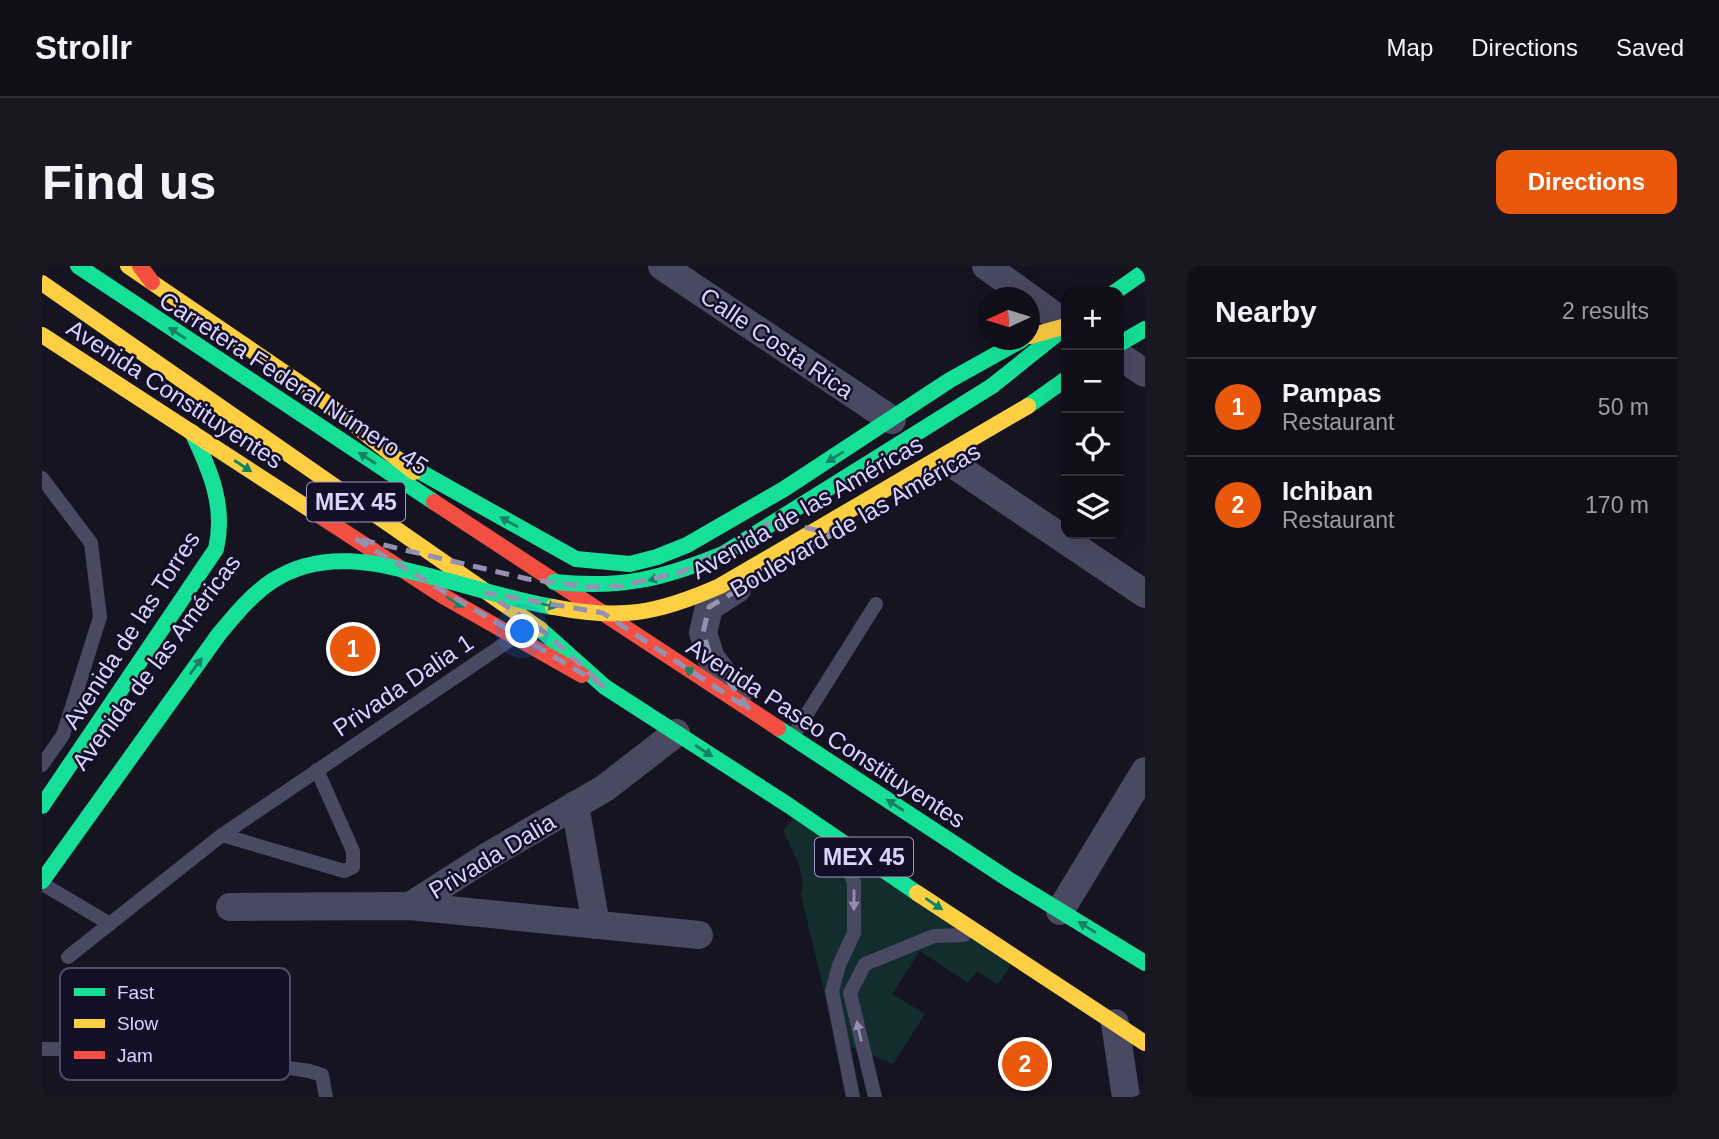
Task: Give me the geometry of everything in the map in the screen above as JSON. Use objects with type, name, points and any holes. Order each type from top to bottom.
[{"type":"main road","name":"Carretera Federal Número 45","points":[[78,266],[486,536]]},
{"type":"main road","name":"MEX 45","points":[[128,266],[228,332],[338,411],[401,461],[486,536]]},
{"type":"main road","points":[[140,266],[152,282]]},
{"type":"main road","points":[[1122,287],[1145,271]]},
{"type":"main road","name":"MEX 45","points":[[42,283],[547,634],[605,687],[1145,1043]]},
{"type":"main road","points":[[1040,333],[1061,327]]},
{"type":"main road","name":"Avenida de las Américas","points":[[516,575],[589,587],[620,586],[682,572],[723,554],[992,386],[1061,329]]},
{"type":"main road","points":[[1124,350],[1145,329]]},
{"type":"main road","name":"Avenida Constituyentes","points":[[42,335],[131,390],[408,574],[514,638],[605,687]]},
{"type":"main road","points":[[401,461],[576,559],[630,564],[687,545],[784,489],[950,380],[1003,350]]},
{"type":"main road","name":"Avenida de las Américas","points":[[43,886],[219,634],[264,587],[288,573],[335,560],[370,561],[556,607],[617,615],[641,614],[665,608],[720,586],[1028,406],[1061,383]]},
{"type":"main road","name":"Avenida de las Torres","points":[[42,806],[216,550],[221,534],[221,510],[208,467],[192,432]]},
{"type":"main road","points":[[784,489],[784,506],[790,518],[799,526],[815,532],[833,534]]},
{"type":"main road","name":"Avenida Paseo Constituyentes","points":[[486,536],[792,738],[1145,963]]},
{"type":"main road","points":[[331,538],[375,541],[480,565]]},
{"type":"main road","points":[[323,578],[361,571],[408,574]]},
{"type":"main road","points":[[43,886],[256,612],[276,597]]},
{"type":"main road","name":"Avenida de las Américas","points":[[42,858],[211,619]]},
{"type":"main road","points":[[1119,1025],[1145,1054]]},
{"type":"street","name":"Calle Costa Rica","points":[[662,266],[892,420]]},
{"type":"street","points":[[986,266],[1061,321]]},
{"type":"street","points":[[1124,351],[1145,335]]},
{"type":"street","points":[[1124,357],[1145,373]]},
{"type":"street","name":"Boulevard de las Américas","points":[[750,710],[711,658],[703,633],[709,607],[954,465],[1061,396]]},
{"type":"street","points":[[954,465],[1145,594]]},
{"type":"street","name":"Privada Dalia","points":[[410,906],[488,856],[605,788],[676,733]]},
{"type":"street","points":[[1060,911],[1145,771]]},
{"type":"street","name":"Privada Dalia","points":[[575,806],[596,925]]},
{"type":"street","name":"Privada Dalia","points":[[230,907],[410,906],[699,935]]},
{"type":"street","points":[[1119,1025],[1126,1097]]},
{"type":"lane","points":[[42,478],[91,543],[100,617],[63,735],[42,765]]},
{"type":"lane","points":[[792,738],[876,604]]},
{"type":"lane","name":"Privada Dalia 1","points":[[68,957],[222,835],[514,638]]},
{"type":"lane","points":[[222,835],[344,871],[353,867],[353,851],[317,770]]},
{"type":"lane","points":[[833,836],[854,882],[854,933],[839,965],[832,991],[853,1097]]},
{"type":"lane","points":[[43,886],[110,924]]},
{"type":"lane","points":[[874,1097],[850,993],[865,964],[934,936],[979,935]]},
{"type":"lane","points":[[42,1049],[60,1049]]},
{"type":"lane","points":[[290,1068],[322,1075],[326,1097]]},
{"type":"highlighted area","points":[[788,513],[799,526],[833,534],[709,607],[703,633],[711,658],[750,710],[603,613],[487,593],[547,634],[605,687],[354,538],[528,579],[589,587],[620,586],[682,572]]},
{"type":"green space","points":[[798,812],[1012,963],[998,985],[977,971],[968,983],[920,951],[892,994],[925,1014],[893,1064],[836,1041],[801,895],[803,887],[800,870],[783,831]]},
{"type":"traffic: fast","points":[[78,266],[434,502]]},
{"type":"traffic: fast","points":[[1122,287],[1145,271]]},
{"type":"traffic: fast","points":[[1124,341],[1145,329]]},
{"type":"traffic: fast","points":[[992,386],[1061,331]]},
{"type":"traffic: fast","points":[[401,461],[576,559],[630,564],[687,545],[784,489],[950,380],[1004,350]]},
{"type":"traffic: fast","points":[[1028,406],[1061,383]]},
{"type":"traffic: fast","points":[[554,582],[600,584],[641,580],[680,570],[723,554],[992,386]]},
{"type":"traffic: fast","points":[[42,806],[216,549],[219,533],[218,503],[205,460],[192,432]]},
{"type":"traffic: fast","points":[[42,881],[219,634],[250,599],[272,581],[311,564],[351,561],[392,567],[553,607]]},
{"type":"traffic: fast","points":[[540,629],[605,687],[788,805],[917,893]]},
{"type":"traffic: fast","points":[[778,728],[1008,879],[1145,963]]},
{"type":"traffic: slow","points":[[128,266],[310,390],[414,472]]},
{"type":"traffic: slow","points":[[42,283],[540,629]]},
{"type":"traffic: slow","points":[[1040,333],[1061,327]]},
{"type":"traffic: slow","points":[[42,335],[314,512]]},
{"type":"traffic: slow","points":[[553,607],[599,613],[638,612],[677,603],[720,586],[1028,406]]},
{"type":"traffic: slow","points":[[917,893],[1145,1043]]},
{"type":"traffic: jam","points":[[140,266],[152,282]]},
{"type":"traffic: jam","points":[[434,502],[778,728]]},
{"type":"traffic: jam","points":[[314,512],[443,596],[582,675]]},
{"type":"place","name":"Pampas","points":[[353,649]]},
{"type":"place","name":"Ichiban","points":[[1025,1064]]}]
